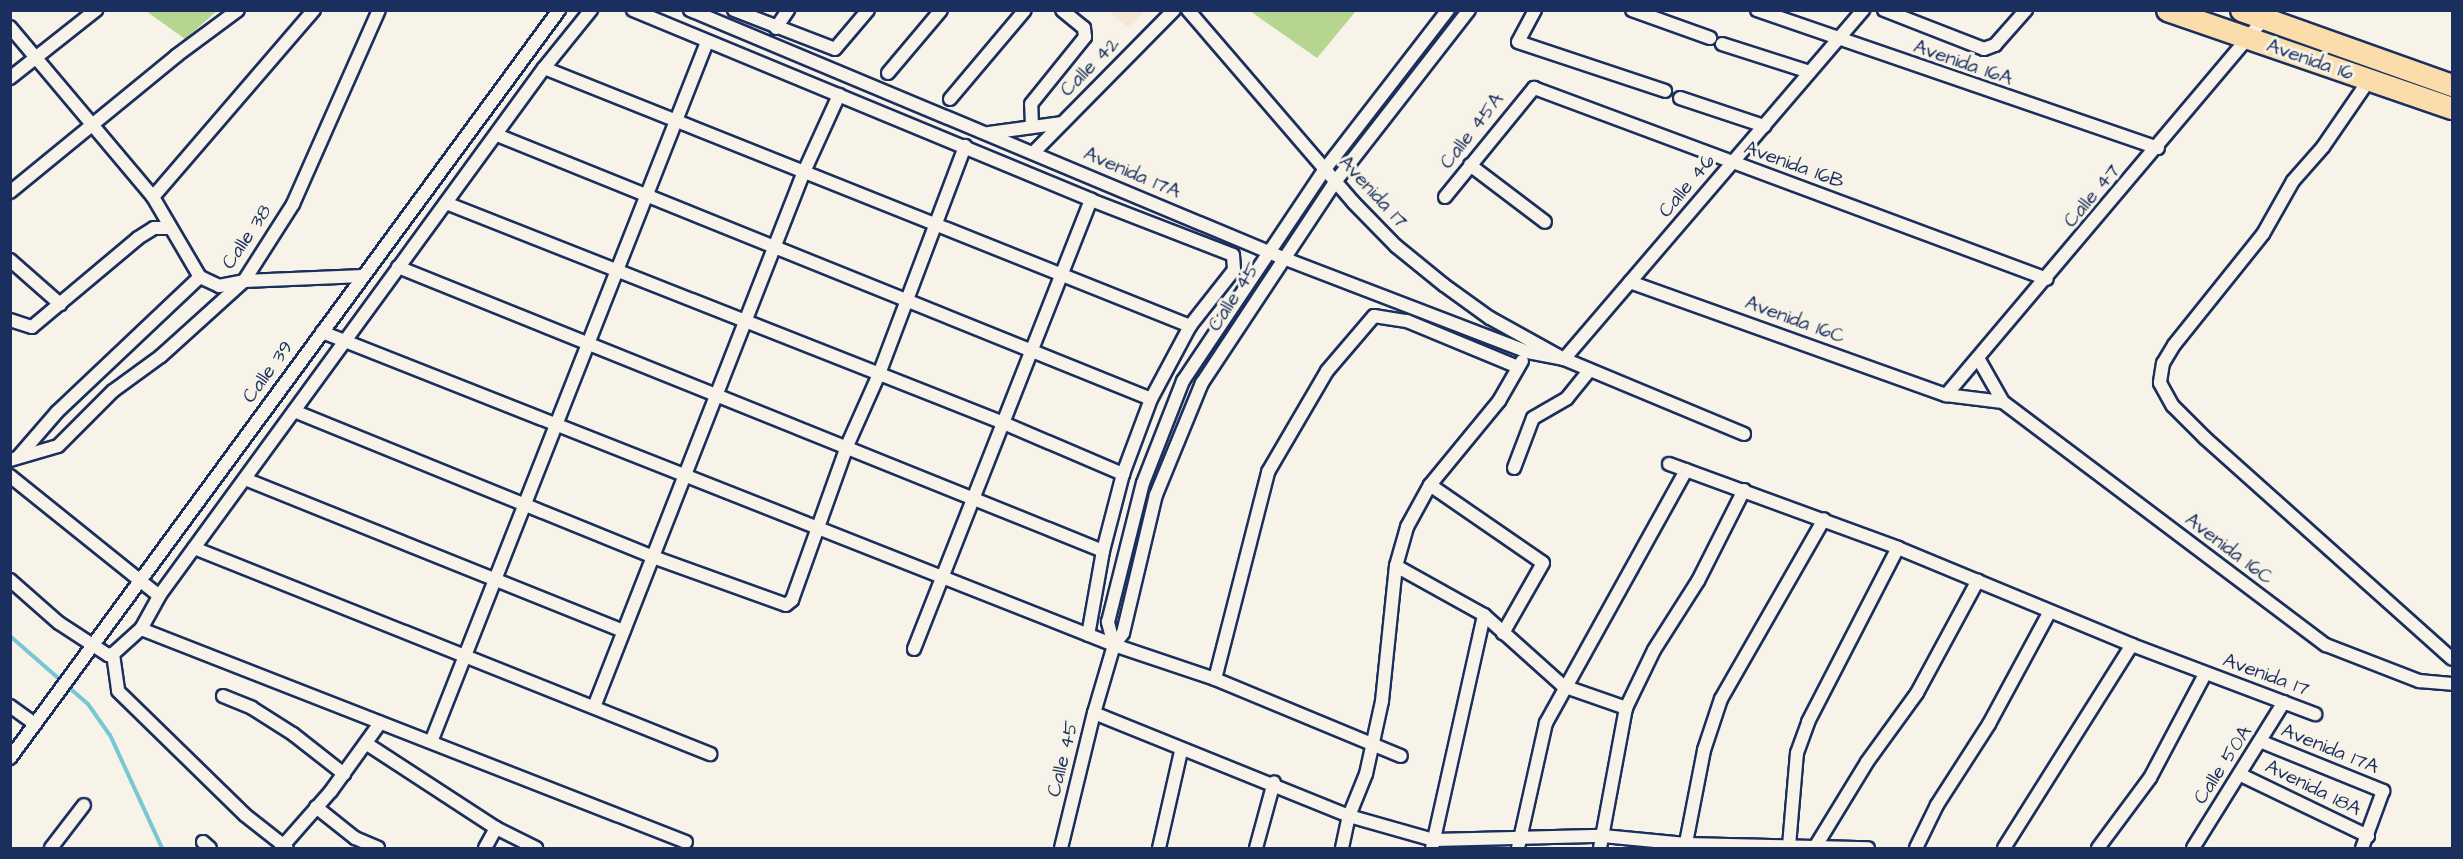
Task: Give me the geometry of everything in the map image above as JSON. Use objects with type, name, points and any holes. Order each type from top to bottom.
[{"type":"highway","name":"Avenida 16","points":[[2167,10],[2452,108]]},
{"type":"highway","name":"Avenida 16","points":[[2249,13],[2452,85]]},
{"type":"street","points":[[10,78],[39,59],[96,10]]},
{"type":"street","points":[[10,192],[238,10]]},
{"type":"street","points":[[153,196],[314,10]]},
{"type":"street","name":"Calle 38","points":[[15,458],[58,446],[113,391],[160,356],[244,281],[293,204],[379,10]]},
{"type":"street","name":"Calle 39","points":[[10,758],[559,10]]},
{"type":"street","points":[[113,654],[141,629],[159,596],[398,267],[544,69],[591,10]]},
{"type":"street","points":[[633,10],[1091,200],[1233,255],[1234,270],[1190,326],[1151,399],[1123,474],[1103,551],[1088,634]]},
{"type":"street","name":"Avenida 17A","points":[[690,10],[1283,258],[1528,352],[1564,359]]},
{"type":"street","points":[[776,28],[788,10]]},
{"type":"street","points":[[742,12],[776,28],[835,50],[868,10]]},
{"type":"street","points":[[888,73],[941,10]]},
{"type":"street","points":[[950,99],[1024,10]]},
{"type":"street","points":[[1032,127],[1031,104],[1085,37],[1084,28],[1062,10]]},
{"type":"street","name":"Calle 42","points":[[1034,152],[1174,10]]},
{"type":"street","name":"Avenida 17","points":[[1188,10],[1335,182],[1396,246],[1490,318],[1564,359]]},
{"type":"street","name":"Calle 45","points":[[1114,645],[1108,622],[1153,453],[1183,381],[1267,251],[1325,170],[1448,10]]},
{"type":"street","name":"Calle 45","points":[[1061,849],[1094,713],[1114,645],[1123,633],[1156,495],[1180,429],[1202,383],[1335,182],[1469,10]]},
{"type":"street","points":[[1535,10],[1518,42],[1665,91]]},
{"type":"street","points":[[1632,10],[1710,38]]},
{"type":"street","name":"Avenida 16A","points":[[1757,10],[1837,40],[2158,148]]},
{"type":"street","name":"Calle 46","points":[[1564,359],[1863,10]]},
{"type":"street","points":[[1884,10],[1984,49],[1995,45],[2025,10]]},
{"type":"street","points":[[2241,37],[2249,13]]},
{"type":"street","name":"Calle 47","points":[[1946,395],[2158,148],[2241,37],[2249,13]]},
{"type":"street","points":[[10,27],[153,196],[200,277],[219,286],[244,281],[363,276]]},
{"type":"street","points":[[431,742],[497,579],[522,505],[589,344],[707,42]]},
{"type":"street","points":[[1722,44],[1810,72]]},
{"type":"street","points":[[544,69],[936,228],[1190,326]]},
{"type":"street","points":[[2369,80],[2323,147],[2293,181],[2264,234],[2174,345],[2163,363],[2160,383],[2173,406],[2205,438],[2452,659]]},
{"type":"street","name":"Avenida 16B","points":[[1529,90],[1539,89],[2047,279]]},
{"type":"street","name":"Calle 45A","points":[[1445,197],[1529,90]]},
{"type":"street","points":[[594,707],[687,476],[803,174],[838,94]]},
{"type":"street","points":[[1680,98],[1764,126]]},
{"type":"street","points":[[988,133],[1062,123]]},
{"type":"street","points":[[497,135],[1151,399]]},
{"type":"street","points":[[294,411],[653,557],[786,604],[792,600],[847,446],[879,374],[965,147]]},
{"type":"street","points":[[1470,165],[1545,222]]},
{"type":"street","points":[[914,650],[940,576],[1091,200]]},
{"type":"street","points":[[446,203],[1001,422],[1123,474]]},
{"type":"street","points":[[10,320],[32,327],[138,238],[154,228],[170,228]]},
{"type":"street","points":[[10,260],[60,304]]},
{"type":"street","points":[[398,267],[1103,551]]},
{"type":"street","points":[[15,458],[57,412],[200,277]]},
{"type":"street","name":"Avenida 16C","points":[[1630,282],[1946,395],[2002,402],[2326,645],[2419,681],[2452,684]]},
{"type":"street","points":[[1215,680],[1268,472],[1327,371],[1374,316],[1407,321],[1518,367]]},
{"type":"street","points":[[322,332],[1114,645],[1215,680],[1401,756]]},
{"type":"street","points":[[1342,849],[1349,816],[1361,793],[1389,665],[1396,566],[1407,527],[1430,485],[1498,401],[1528,352]]},
{"type":"street","points":[[1978,358],[2002,402]]},
{"type":"street","points":[[1564,359],[1744,434]]},
{"type":"street","points":[[1514,468],[1533,418],[1567,398],[1589,371]]},
{"type":"street","name":"Avenida 17","points":[[1669,464],[1824,519],[2205,674],[2315,714]]},
{"type":"street","points":[[1518,849],[1545,723],[1563,687],[1686,470]]},
{"type":"street","points":[[10,476],[159,596]]},
{"type":"street","points":[[244,479],[624,630]]},
{"type":"street","points":[[1430,485],[1543,563],[1503,633]]},
{"type":"street","points":[[1600,849],[1626,708],[1654,650],[1698,581],[1744,490]]},
{"type":"street","points":[[1685,846],[1704,750],[1721,699],[1824,519]]},
{"type":"street","points":[[194,548],[710,754]]},
{"type":"street","points":[[1789,846],[1797,753],[1808,722],[1898,548]]},
{"type":"street","points":[[1396,566],[1485,615],[1563,687],[1626,708]]},
{"type":"street","points":[[10,580],[59,623],[91,646],[113,654]]},
{"type":"street","points":[[1818,844],[1867,762],[1917,693],[1978,580]]},
{"type":"street","points":[[1916,849],[1937,805],[1989,723],[2050,611]]},
{"type":"street","points":[[1433,844],[1485,615]]},
{"type":"street","points":[[141,629],[686,842]]},
{"type":"street","points":[[2004,849],[2132,645]]},
{"type":"street","points":[[113,654],[118,691],[245,815],[284,848],[344,774],[380,723]]},
{"type":"street","points":[[2098,849],[2150,778],[2205,674]]},
{"type":"street","points":[[223,696],[285,729],[344,774]]},
{"type":"street","name":"Calle 50A","points":[[2198,847],[2284,702]]},
{"type":"street","points":[[10,706],[35,724]]},
{"type":"street","points":[[1094,713],[1180,751],[1274,782],[1349,816],[1433,844],[1521,836],[1603,836],[1685,846],[1818,844],[1868,849]]},
{"type":"street","name":"Avenida 17A","points":[[2262,742],[2383,791],[2367,836]]},
{"type":"street","points":[[367,744],[496,828],[536,849]]},
{"type":"street","points":[[1159,849],[1180,751]]},
{"type":"street","name":"Avenida 18A","points":[[2241,775],[2367,836]]},
{"type":"street","points":[[1256,849],[1274,782]]},
{"type":"street","points":[[51,849],[84,805]]},
{"type":"street","points":[[316,807],[355,838],[378,849]]},
{"type":"street","points":[[485,849],[496,828]]},
{"type":"street","points":[[2362,849],[2367,836]]},
{"type":"shaded area","points":[[1108,11],[1145,11],[1128,27]]},
{"type":"green space","points":[[146,11],[217,11],[185,39]]},
{"type":"green space","points":[[1250,11],[1356,11],[1317,58]]},
{"type":"waterway","points":[[10,636],[88,704],[110,735],[162,848]]}]
